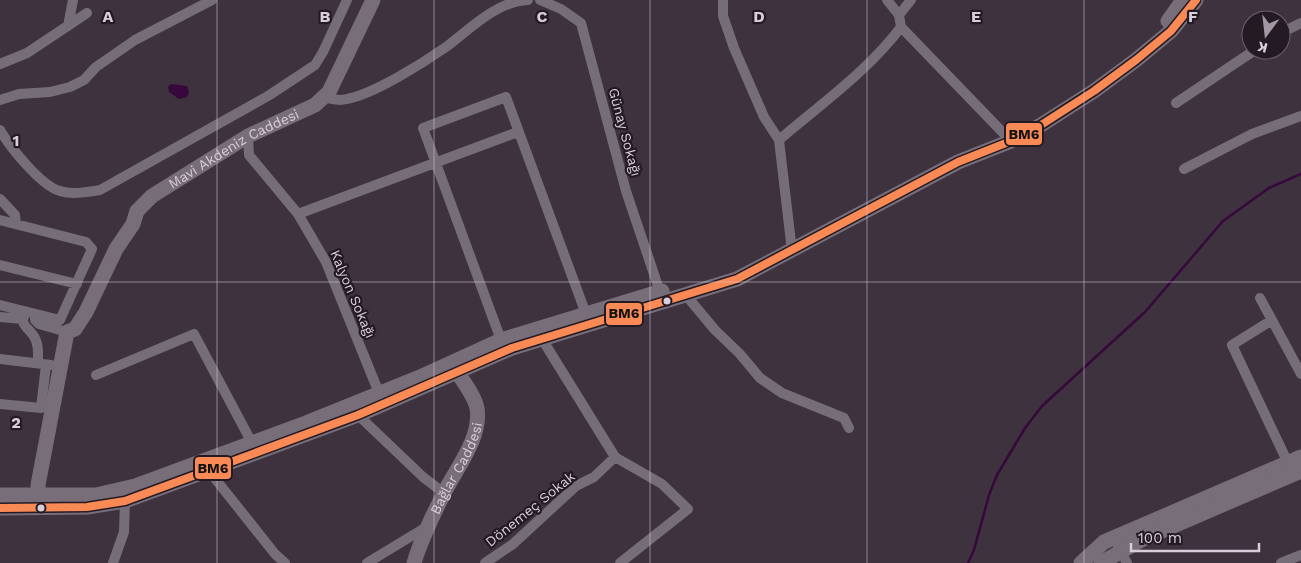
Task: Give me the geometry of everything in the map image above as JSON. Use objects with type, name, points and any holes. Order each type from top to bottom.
[{"type":"main road","name":"Mavi Akdeniz Caddesi","points":[[67,332],[75,329],[86,312],[116,249],[133,224],[137,210],[152,196],[248,136],[316,105],[330,92],[373,0]]},
{"type":"main road","points":[[0,508],[118,491],[252,443],[379,393],[500,352],[737,279],[958,162],[1011,141],[1042,125],[1094,91],[1171,31],[1185,2]]},
{"type":"main road","points":[[0,495],[87,507],[126,501],[358,416],[454,368],[501,340],[736,269],[765,263]]},
{"type":"main road","points":[[39,501],[48,364],[67,332]]},
{"type":"main road","name":"Bağlar Caddesi","points":[[414,563],[429,525],[472,439],[478,419],[477,406],[454,368]]},
{"type":"main road","points":[[1101,563],[1120,551],[1298,468]]},
{"type":"main road","points":[[1081,563],[1104,542],[1120,551]]},
{"type":"street","points":[[68,26],[73,0]]},
{"type":"street","points":[[0,100],[19,94],[50,92],[70,87],[84,80],[102,62],[135,40],[212,0]]},
{"type":"street","points":[[0,130],[29,166],[51,186],[60,191],[83,192],[100,190],[268,96],[315,65],[347,0]]},
{"type":"street","points":[[325,96],[334,100],[348,99],[380,86],[443,48],[501,7],[517,0],[528,0]]},
{"type":"street","name":"Günay Sokağı","points":[[540,0],[561,9],[580,23],[626,191],[660,292]]},
{"type":"street","points":[[723,0],[723,16],[734,48],[764,117],[780,140],[792,251]]},
{"type":"street","points":[[887,0],[899,15],[902,27],[1011,141]]},
{"type":"street","points":[[899,15],[911,0]]},
{"type":"street","points":[[0,64],[28,53],[87,13]]},
{"type":"street","points":[[780,140],[836,94],[891,41],[902,27]]},
{"type":"street","points":[[1176,103],[1241,59]]},
{"type":"street","points":[[501,340],[423,128],[506,98],[586,314]]},
{"type":"street","points":[[1184,169],[1252,134],[1301,116]]},
{"type":"street","points":[[298,214],[515,133],[519,135]]},
{"type":"street","name":"Kalyon Sokağı","points":[[248,136],[249,155],[298,214],[326,262],[379,393]]},
{"type":"street","points":[[0,199],[14,215],[16,224]]},
{"type":"street","points":[[0,220],[90,244],[92,248],[91,254],[60,320],[27,315],[0,305]]},
{"type":"street","points":[[0,265],[77,284]]},
{"type":"street","points":[[685,294],[760,378],[782,393],[844,418],[849,428]]},
{"type":"street","points":[[1260,298],[1301,374]]},
{"type":"street","points":[[0,404],[42,408],[48,364],[36,341],[23,324],[27,315]]},
{"type":"street","points":[[0,317],[27,315],[39,324],[67,332]]},
{"type":"street","points":[[1272,320],[1232,345],[1298,468]]},
{"type":"street","points":[[96,375],[194,334],[252,443]]},
{"type":"street","points":[[542,339],[615,457],[662,484],[688,509],[620,563]]},
{"type":"street","points":[[0,359],[48,364]]},
{"type":"street","points":[[358,416],[423,477],[444,493]]},
{"type":"street","name":"Dönemeç Sokak","points":[[485,563],[513,544],[576,486],[594,476],[615,457]]},
{"type":"street","points":[[209,471],[285,563]]},
{"type":"street","points":[[113,563],[124,532],[126,501]]},
{"type":"street","points":[[367,563],[429,525]]},
{"type":"street","points":[[1280,563],[1301,555]]},
{"type":"shaded area","points":[[171,84],[187,86],[189,92],[187,97],[179,99],[169,92],[168,87]]},
{"type":"waterway","points":[[968,563],[974,550],[989,495],[997,475],[1025,428],[1042,406],[1145,312],[1223,221],[1269,188],[1301,174]]},
{"type":"transit line","name":"BM6","points":[[0,508],[87,507],[125,501],[358,415],[512,348],[737,279],[958,162],[1011,141],[1041,125],[1094,91],[1136,60],[1171,31],[1196,0]]}]
